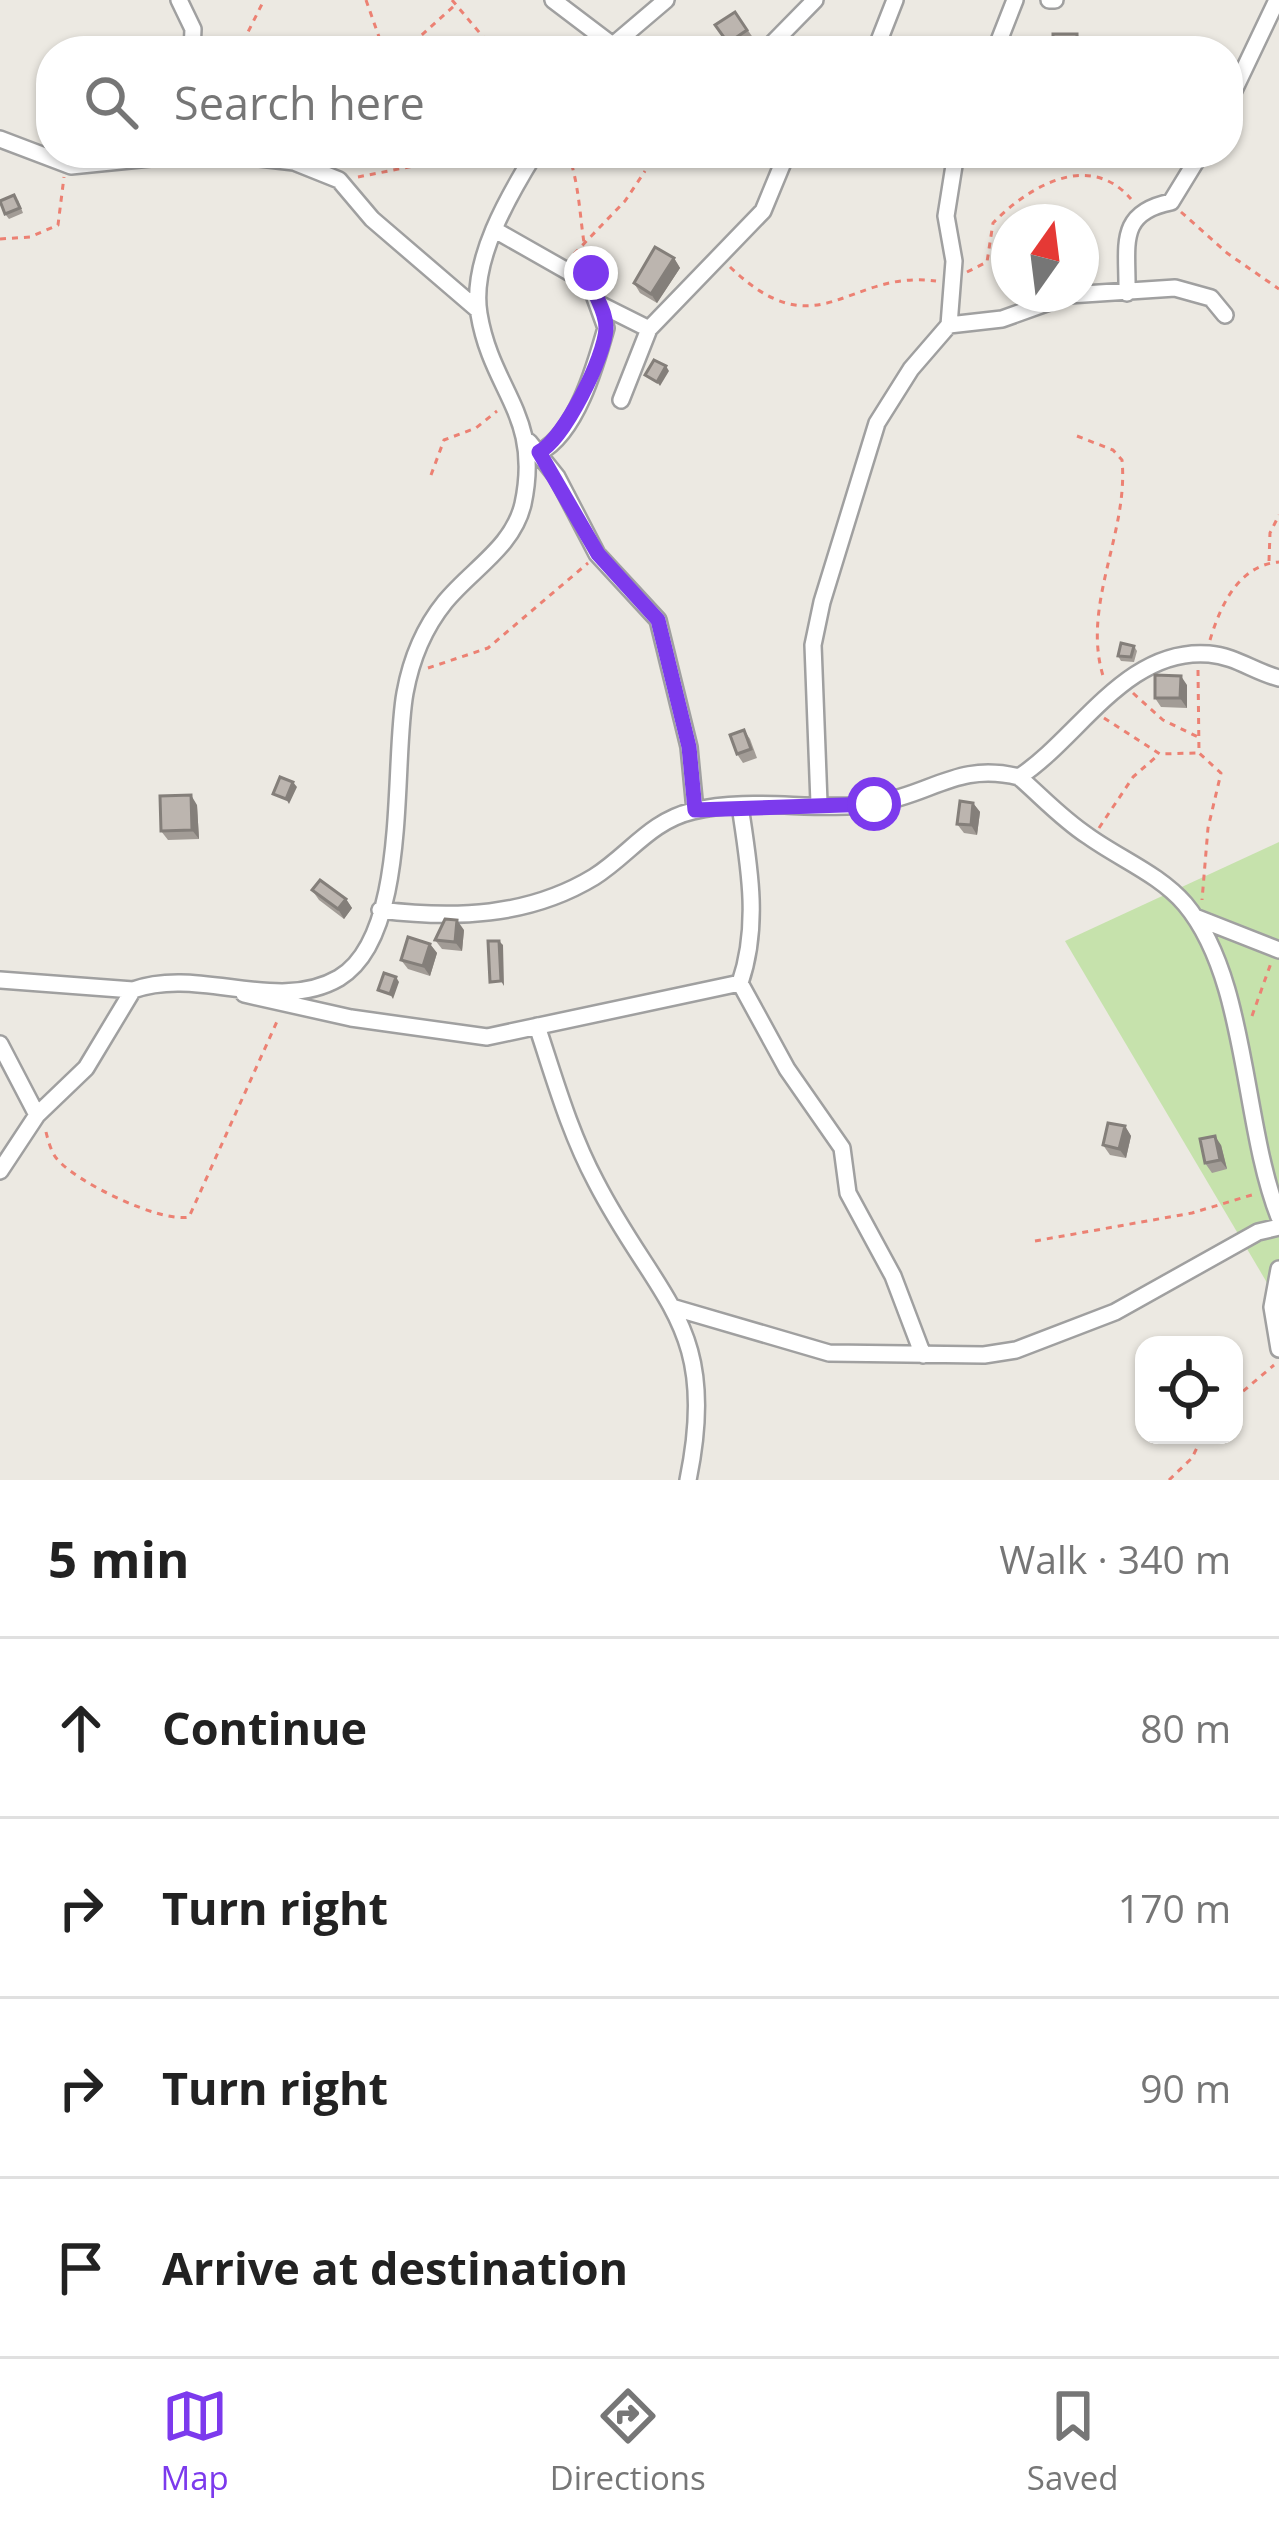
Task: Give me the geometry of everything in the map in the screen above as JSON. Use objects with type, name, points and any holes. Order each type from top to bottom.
[{"type":"street","points":[[179,0],[193,36]]},
{"type":"street","points":[[553,0],[594,36]]},
{"type":"street","points":[[622,36],[666,0]]},
{"type":"street","points":[[779,36],[815,0]]},
{"type":"street","points":[[881,36],[895,0]]},
{"type":"street","points":[[1001,36],[1015,0]]},
{"type":"street","points":[[1243,71],[1277,0]]},
{"type":"street","points":[[0,140],[36,153]]},
{"type":"street","points":[[309,168],[338,180],[372,219],[478,310]]},
{"type":"street","points":[[527,168],[482,266],[478,310],[509,396],[534,447],[598,554],[658,620],[689,747],[695,810]]},
{"type":"street","points":[[621,400],[649,329],[763,211],[781,168]]},
{"type":"street","points":[[819,803],[814,645],[834,555],[877,423],[911,369],[949,325],[954,279],[946,216],[954,168]]},
{"type":"street","points":[[1127,293],[1131,221],[1140,209],[1171,202],[1192,168]]},
{"type":"street","points":[[496,230],[590,284],[606,328],[567,426],[555,444],[534,447]]},
{"type":"street","points":[[949,325],[1002,319],[1069,295],[1190,288],[1210,298],[1225,315]]},
{"type":"street","points":[[601,304],[649,329]]},
{"type":"street","points":[[0,980],[134,990],[172,981],[292,992],[340,977],[355,963],[380,910],[398,821],[399,727],[409,673],[443,605],[514,531],[534,447]]},
{"type":"street","points":[[1018,777],[1053,754],[1109,692],[1151,667],[1202,654],[1279,678]]},
{"type":"street","points":[[380,910],[441,918],[485,916],[559,894],[596,875],[647,831],[695,810],[874,804],[958,773],[1018,777],[1092,839],[1165,884],[1200,919],[1279,951]]},
{"type":"street","points":[[740,806],[752,912],[748,958],[740,983],[787,1069],[842,1148],[848,1193],[893,1276],[922,1355]]},
{"type":"street","points":[[1200,919],[1224,984],[1240,1046],[1253,1139],[1279,1217]]},
{"type":"street","points":[[212,984],[283,1006],[487,1037],[740,983]]},
{"type":"street","points":[[0,1171],[39,1114],[86,1068],[134,990]]},
{"type":"street","points":[[537,1025],[580,1151],[687,1334],[698,1408],[688,1480]]},
{"type":"street","points":[[0,1044],[39,1114]]},
{"type":"street","points":[[675,1308],[829,1353],[984,1355],[1050,1338],[1115,1312],[1258,1232],[1279,1227]]},
{"type":"street","points":[[1279,1269],[1272,1307],[1279,1349]]},
{"type":"path","points":[[246,36],[264,0]]},
{"type":"path","points":[[366,0],[379,36]]},
{"type":"path","points":[[419,36],[453,2],[482,36]]},
{"type":"path","points":[[0,239],[31,237],[58,225],[64,175],[69,168]]},
{"type":"path","points":[[338,180],[406,168]]},
{"type":"path","points":[[573,168],[582,193],[582,244],[590,284]]},
{"type":"path","points":[[563,266],[625,201],[648,168]]},
{"type":"path","points":[[719,258],[778,302],[812,308],[913,277],[954,279],[987,262],[993,223],[1044,181],[1061,176],[1104,179],[1119,185],[1140,209]]},
{"type":"path","points":[[1171,202],[1226,253],[1279,289]]},
{"type":"path","points":[[431,476],[444,440],[476,428],[509,396]]},
{"type":"path","points":[[1076,436],[1113,450],[1122,460],[1124,510],[1104,570],[1095,649],[1109,692]]},
{"type":"path","points":[[1269,563],[1270,533],[1279,514]]},
{"type":"path","points":[[409,673],[488,648],[598,554]]},
{"type":"path","points":[[1199,753],[1202,654],[1222,599],[1269,563],[1279,562]]},
{"type":"path","points":[[1124,683],[1163,720],[1198,737]]},
{"type":"path","points":[[1094,708],[1119,732],[1160,754],[1199,753],[1221,773],[1205,848],[1200,919]]},
{"type":"path","points":[[1092,839],[1133,777],[1160,754]]},
{"type":"path","points":[[1240,1046],[1266,972],[1279,951]]},
{"type":"path","points":[[39,1114],[55,1157],[89,1183],[172,1221],[189,1217],[283,1006]]},
{"type":"path","points":[[1035,1241],[1192,1213],[1268,1190]]},
{"type":"path","points":[[1243,1391],[1279,1361]]},
{"type":"path","points":[[1169,1480],[1199,1444]]},
{"type":"green space","points":[[1279,842],[1279,1303],[1065,941]]},
{"type":"building","points":[[735,12],[747,30],[738,36],[723,36],[715,25]]},
{"type":"building","points":[[14,195],[20,208],[5,214],[0,201]]},
{"type":"building","points":[[655,247],[674,258],[651,294],[634,283]]},
{"type":"building","points":[[654,360],[666,366],[657,382],[645,375]]},
{"type":"building","points":[[1121,643],[1134,646],[1131,657],[1118,656]]},
{"type":"building","points":[[1155,675],[1181,676],[1180,698],[1155,698]]},
{"type":"building","points":[[744,730],[751,749],[737,754],[730,735]]},
{"type":"building","points":[[280,777],[293,782],[286,799],[273,794]]},
{"type":"building","points":[[191,795],[192,830],[161,831],[160,796]]},
{"type":"building","points":[[960,801],[973,803],[971,825],[957,824]]},
{"type":"building","points":[[320,880],[346,899],[338,909],[312,890]]},
{"type":"building","points":[[445,919],[457,920],[455,942],[435,940]]},
{"type":"building","points":[[408,937],[430,944],[423,966],[401,960]]},
{"type":"building","points":[[488,941],[499,941],[501,981],[490,982]]},
{"type":"building","points":[[384,973],[396,977],[390,994],[378,990]]},
{"type":"building","points":[[1108,1123],[1125,1126],[1119,1149],[1103,1145]]},
{"type":"building","points":[[1215,1136],[1220,1160],[1205,1163],[1200,1139]]},
{"type":"route","points":[[591,273],[590,284],[606,328],[602,343],[567,426],[555,444],[539,452],[598,554],[632,585],[658,620],[689,747],[695,810],[874,804]]}]
